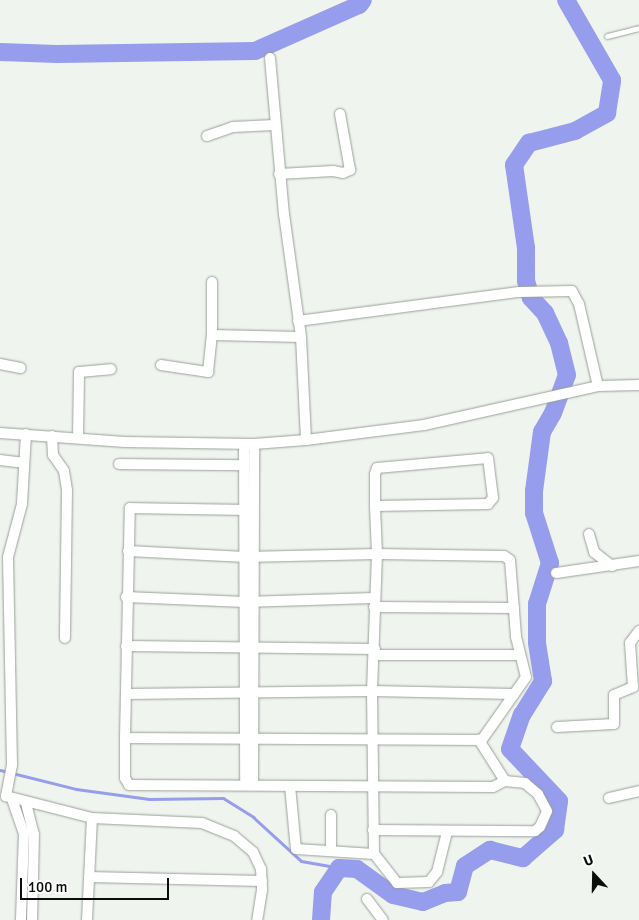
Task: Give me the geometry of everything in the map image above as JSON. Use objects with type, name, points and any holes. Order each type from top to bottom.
[{"type":"street","points":[[270,58],[279,174],[301,337],[306,440]]},
{"type":"street","points":[[279,174],[333,171],[343,173],[350,170],[340,114]]},
{"type":"street","points":[[207,136],[233,128],[274,125]]},
{"type":"street","points":[[161,365],[208,372],[212,336],[212,282]]},
{"type":"street","points":[[298,321],[519,292],[574,292],[598,386]]},
{"type":"street","points":[[212,336],[301,337]]},
{"type":"street","points":[[0,364],[21,368]]},
{"type":"street","points":[[78,438],[79,372],[111,369]]},
{"type":"street","points":[[0,433],[78,438],[249,444],[306,440],[424,425],[598,386],[639,385]]},
{"type":"street","points":[[21,920],[24,833],[6,797],[12,764],[8,557],[22,504],[26,434]]},
{"type":"street","points":[[52,436],[53,454],[66,474],[65,638]]},
{"type":"street","points":[[249,444],[244,465],[244,510],[249,556]]},
{"type":"street","points":[[249,444],[249,784]]},
{"type":"street","points":[[375,506],[488,504],[493,498],[488,458],[379,466],[375,470],[375,506],[377,554],[374,603],[375,652],[372,691],[371,785],[374,854],[397,883],[429,882],[438,872],[447,832]]},
{"type":"street","points":[[0,460],[23,463]]},
{"type":"street","points":[[119,464],[244,465]]},
{"type":"street","points":[[244,510],[134,506],[129,511],[124,778],[129,785],[249,784],[493,787],[505,781],[525,783],[538,794],[547,812],[540,827],[530,833],[373,830]]},
{"type":"street","points":[[589,534],[594,552],[612,566]]},
{"type":"street","points":[[128,551],[249,556],[377,554],[504,556],[511,564],[519,655],[526,677],[481,741]]},
{"type":"street","points":[[556,573],[639,561]]},
{"type":"street","points":[[126,597],[249,602],[374,603],[514,608]]},
{"type":"street","points":[[557,727],[614,724],[614,695],[633,688],[630,643],[639,632]]},
{"type":"street","points":[[126,646],[248,647],[519,655]]},
{"type":"street","points":[[126,694],[372,691],[514,694]]},
{"type":"street","points":[[125,738],[248,740],[372,738],[481,741]]},
{"type":"street","points":[[481,741],[505,781]]},
{"type":"street","points":[[290,786],[296,849],[374,854]]},
{"type":"street","points":[[609,798],[639,791]]},
{"type":"street","points":[[6,797],[92,818],[202,823],[243,842],[253,852],[262,869],[257,920]]},
{"type":"street","points":[[26,802],[34,834],[32,920]]},
{"type":"street","points":[[331,814],[331,851]]},
{"type":"street","points":[[87,920],[92,818]]},
{"type":"street","points":[[89,877],[262,881]]},
{"type":"street","points":[[367,900],[383,920]]},
{"type":"lane","points":[[608,36],[639,28]]},
{"type":"waterway","points":[[0,52],[57,54],[255,51],[359,5],[363,0]]},
{"type":"waterway","points":[[321,920],[323,892],[339,868],[357,869],[393,895],[423,902],[445,893],[458,892],[465,866],[490,850],[523,858],[555,830],[559,801],[510,749],[522,715],[543,681],[537,642],[537,604],[550,563],[534,513],[534,491],[542,432],[553,413],[567,375],[559,343],[545,313],[531,298],[526,281],[526,248],[514,165],[529,143],[575,131],[607,113],[612,80],[566,0]]},
{"type":"waterway","points":[[0,770],[76,789],[149,799],[223,798],[253,817],[301,861],[339,868]]}]
